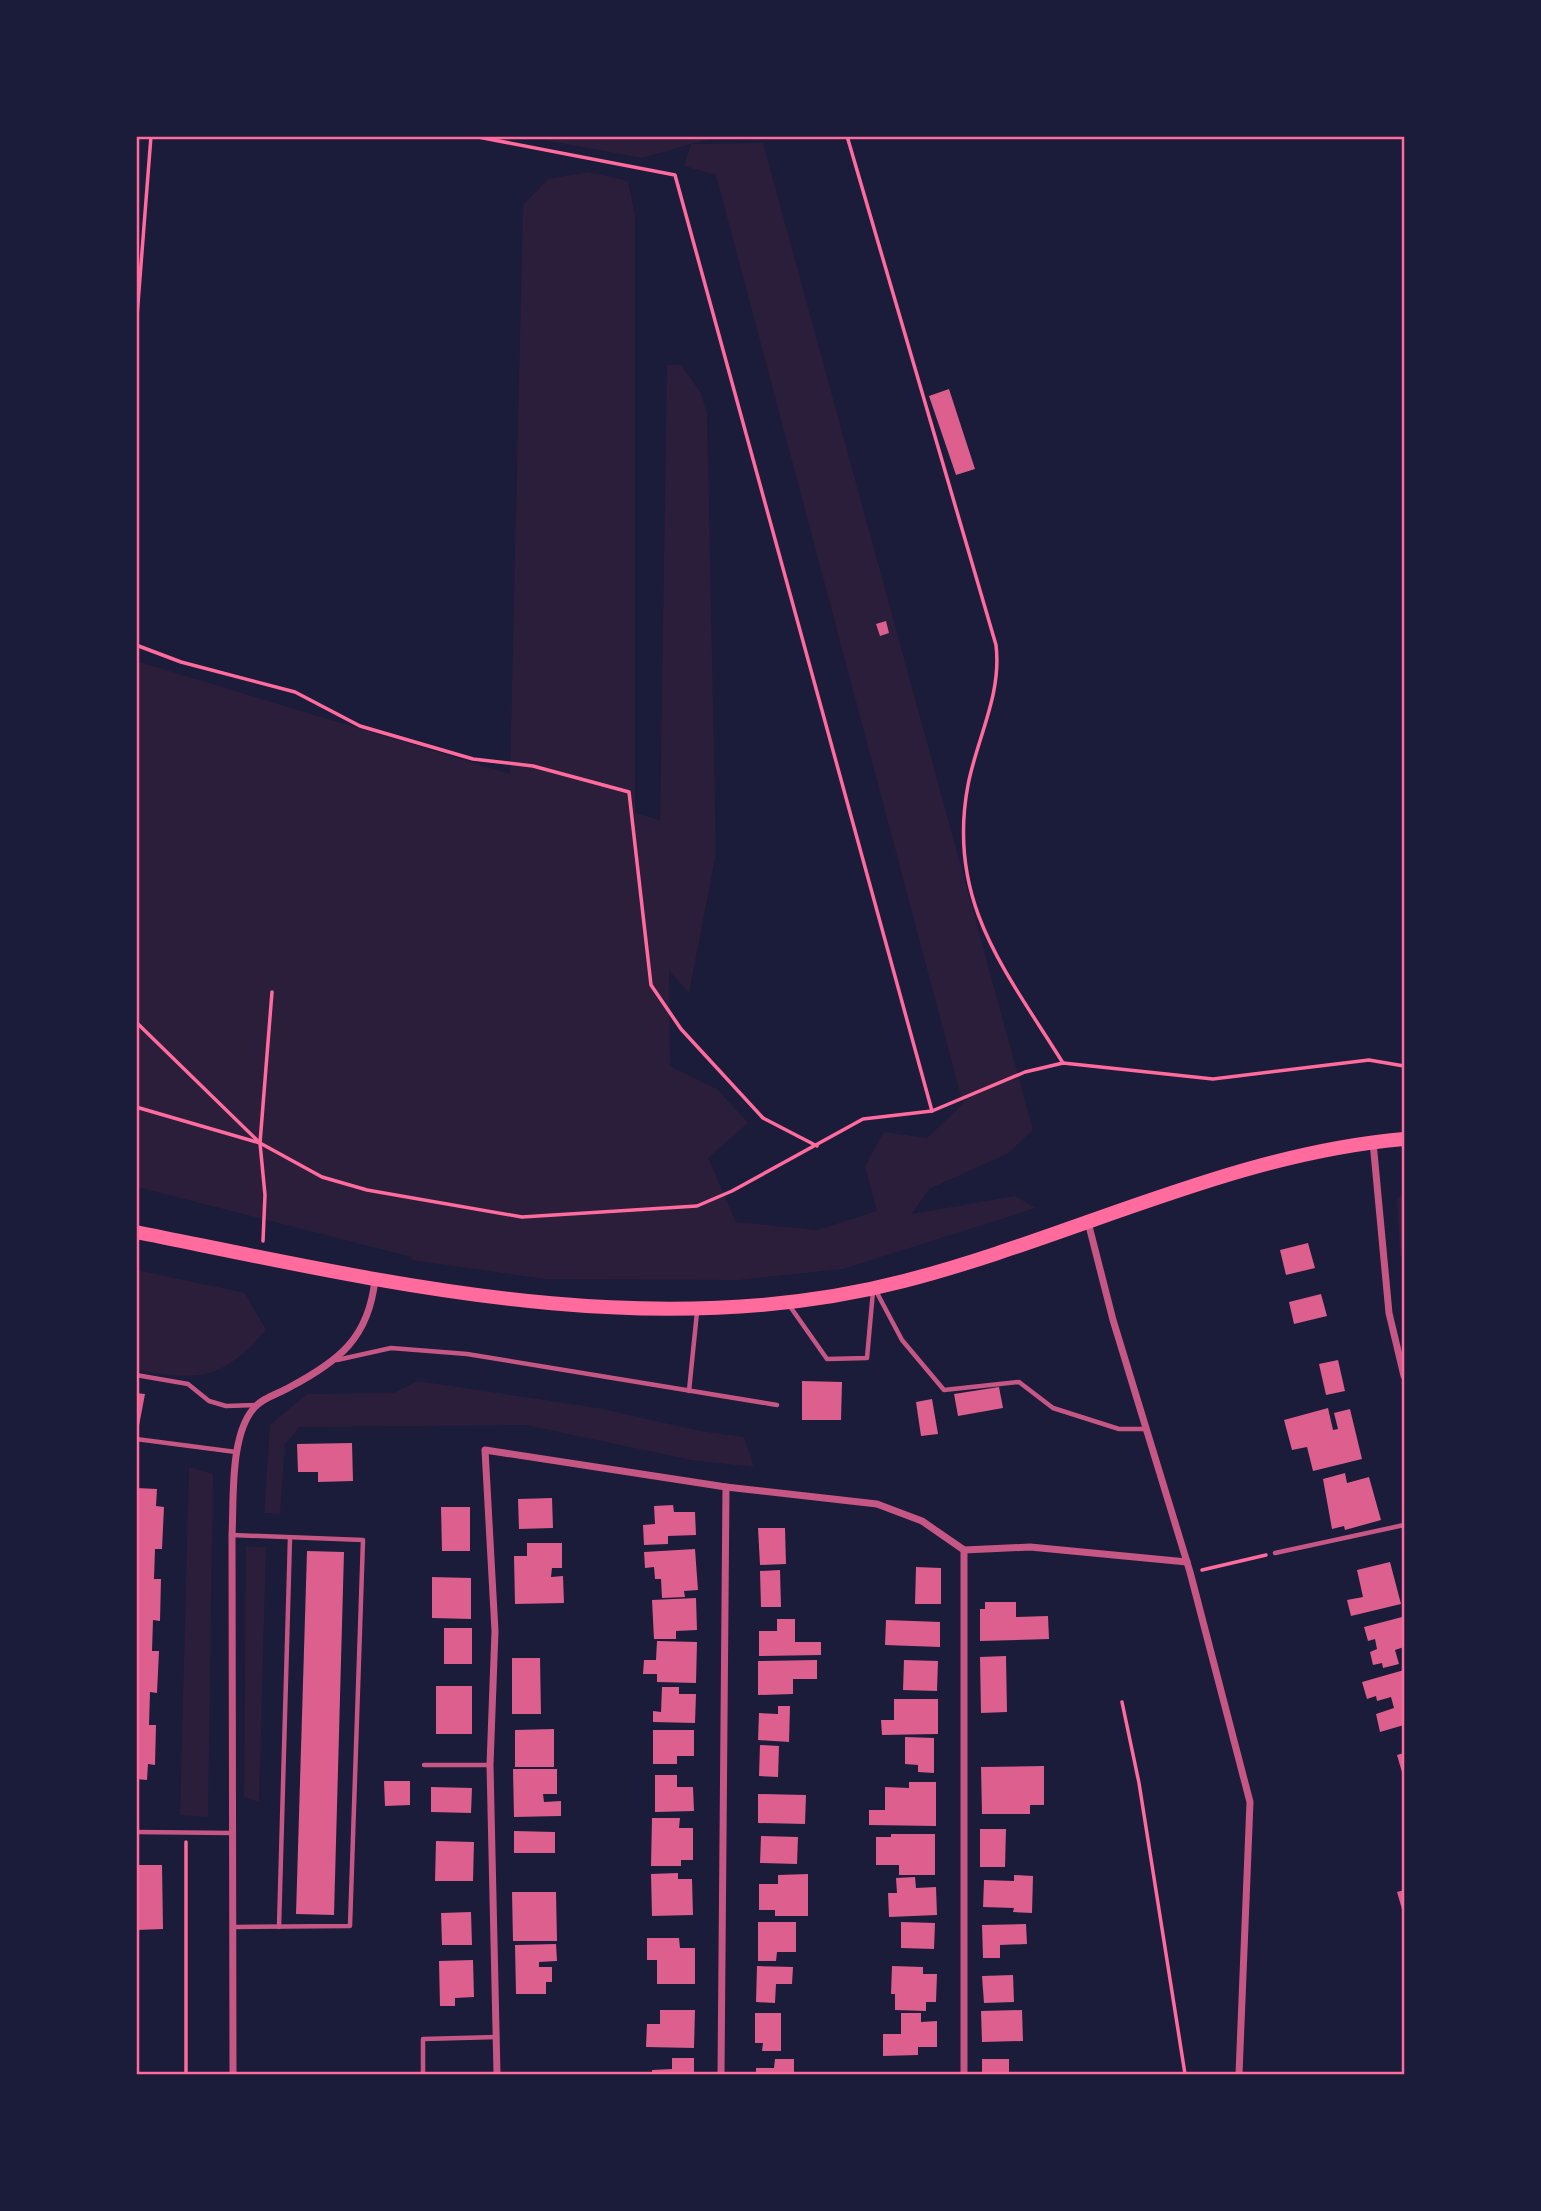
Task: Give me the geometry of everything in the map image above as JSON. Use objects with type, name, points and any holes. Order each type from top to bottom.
[{"type":"highway","points":[[136,1232],[375,1279],[513,1302],[698,1307],[787,1302],[903,1282],[1248,1170],[1373,1142],[1405,1139]]},
{"type":"street","points":[[1373,1142],[1389,1313],[1405,1376]]},
{"type":"street","points":[[1088,1222],[1145,1429],[1190,1572],[1250,1802],[1239,2074]]},
{"type":"street","points":[[233,2074],[232,1535],[236,1452],[243,1428],[256,1405],[336,1360],[354,1342],[373,1299],[375,1279]]},
{"type":"street","points":[[497,2074],[491,1765],[495,1631],[485,1450],[726,1487],[877,1504],[922,1521],[964,1550],[1030,1547],[1187,1562]]},
{"type":"street","points":[[721,2074],[726,1487]]},
{"type":"street","points":[[964,1550],[964,2074]]},
{"type":"lane","points":[[787,1302],[827,1359],[867,1358],[874,1287]]},
{"type":"lane","points":[[874,1287],[902,1340],[944,1390],[1019,1382],[1053,1408],[1119,1429],[1145,1429]]},
{"type":"lane","points":[[689,1391],[698,1307]]},
{"type":"lane","points":[[336,1360],[391,1349],[467,1354],[777,1405]]},
{"type":"lane","points":[[136,1375],[188,1384],[209,1401],[226,1406],[256,1405]]},
{"type":"lane","points":[[136,1439],[236,1452]]},
{"type":"lane","points":[[1275,1553],[1405,1525]]},
{"type":"lane","points":[[232,1535],[363,1540],[350,1926],[233,1927]]},
{"type":"lane","points":[[279,1927],[290,1538]]},
{"type":"lane","points":[[424,1765],[491,1765]]},
{"type":"lane","points":[[136,1832],[231,1833]]},
{"type":"lane","points":[[422,2074],[423,2039],[498,2038]]},
{"type":"path","points":[[137,316],[150,136]]},
{"type":"path","points":[[473,136],[675,175],[932,1111]]},
{"type":"path","points":[[847,136],[996,645],[996,687],[968,786],[964,837],[966,874],[985,937],[1063,1063]]},
{"type":"path","points":[[136,645],[181,662],[295,692],[360,726],[473,759],[533,766],[629,792],[651,985],[681,1029],[763,1118],[817,1146]]},
{"type":"path","points":[[262,1257],[265,1195],[260,1143],[272,992]]},
{"type":"path","points":[[136,1022],[260,1143]]},
{"type":"path","points":[[136,1107],[260,1143],[322,1177],[367,1190],[522,1217],[697,1206],[817,1146],[863,1119],[932,1111],[1025,1072],[1063,1063],[1213,1079],[1369,1060],[1405,1066]]},
{"type":"path","points":[[1190,1572],[1275,1553]]},
{"type":"path","points":[[1122,1702],[1139,1783],[1185,2074]]},
{"type":"path","points":[[186,2074],[187,1833]]},
{"type":"shaded area","points":[[528,137],[716,137],[642,158]]},
{"type":"shaded area","points":[[763,143],[1033,1130],[1007,1154],[929,1189],[912,1214],[1015,1196],[1036,1208],[843,1269],[738,1280],[545,1279],[411,1260],[412,1257],[137,1187],[136,661],[510,774],[523,205],[548,179],[588,172],[628,181],[635,215],[635,813],[660,820],[667,365],[681,365],[701,393],[707,413],[716,853],[689,993],[669,971],[670,1066],[717,1089],[748,1123],[708,1158],[736,1222],[817,1230],[877,1211],[865,1166],[884,1132],[927,1138],[963,1104],[716,175],[684,166],[691,144]]},
{"type":"shaded area","points":[[1404,1194],[1404,1254],[1400,1256],[1397,1199]]},
{"type":"shaded area","points":[[137,1270],[245,1293],[266,1330],[236,1359],[209,1373],[178,1375],[137,1370]]},
{"type":"shaded area","points":[[418,1381],[598,1408],[700,1431],[744,1437],[754,1467],[691,1460],[526,1425],[300,1427],[285,1444],[280,1514],[264,1513],[270,1425],[307,1394],[393,1393]]},
{"type":"shaded area","points":[[189,1467],[213,1474],[208,1817],[180,1815]]},
{"type":"shaded area","points":[[246,1546],[266,1547],[259,1802],[244,1797]]},
{"type":"building","points":[[949,389],[975,469],[956,475],[929,396]]},
{"type":"building","points":[[886,621],[889,633],[880,636],[876,624]]},
{"type":"building","points":[[1308,1243],[1315,1268],[1286,1275],[1280,1250]]},
{"type":"building","points":[[1321,1294],[1327,1316],[1294,1324],[1289,1302]]},
{"type":"building","points":[[1338,1360],[1345,1391],[1326,1395],[1319,1364]]},
{"type":"building","points":[[802,1381],[842,1382],[841,1420],[802,1420]]},
{"type":"building","points":[[999,1387],[1003,1408],[958,1416],[954,1394]]},
{"type":"building","points":[[136,1393],[145,1394],[138,1431],[136,1431]]},
{"type":"building","points":[[932,1399],[938,1434],[921,1436],[916,1402]]},
{"type":"building","points":[[1328,1408],[1333,1430],[1338,1429],[1334,1413],[1350,1409],[1362,1459],[1313,1471],[1307,1447],[1292,1450],[1284,1420]]},
{"type":"building","points":[[352,1443],[353,1481],[318,1482],[318,1472],[298,1472],[297,1444]]},
{"type":"building","points":[[1345,1473],[1347,1483],[1369,1477],[1381,1520],[1345,1530],[1344,1526],[1332,1529],[1323,1479]]},
{"type":"building","points":[[136,1488],[157,1489],[156,1506],[164,1507],[162,1549],[155,1549],[154,1579],[161,1579],[160,1621],[153,1620],[152,1651],[159,1651],[157,1693],[150,1692],[149,1725],[156,1725],[155,1765],[148,1764],[147,1780],[136,1779]]},
{"type":"building","points":[[552,1498],[553,1528],[519,1529],[518,1499]]},
{"type":"building","points":[[673,1505],[674,1512],[695,1512],[696,1535],[668,1536],[668,1544],[644,1545],[643,1525],[655,1524],[654,1506]]},
{"type":"building","points":[[441,1507],[470,1507],[470,1551],[442,1551]]},
{"type":"building","points":[[758,1528],[785,1528],[786,1564],[760,1565]]},
{"type":"building","points":[[527,1543],[562,1543],[562,1568],[552,1568],[551,1577],[563,1576],[564,1603],[515,1604],[514,1556],[527,1556]]},
{"type":"building","points":[[695,1549],[698,1590],[684,1591],[685,1597],[662,1598],[661,1579],[655,1579],[654,1567],[645,1568],[644,1552]]},
{"type":"building","points":[[307,1551],[344,1552],[334,1915],[296,1914]]},
{"type":"building","points":[[1390,1562],[1401,1604],[1351,1616],[1347,1600],[1363,1597],[1357,1570]]},
{"type":"building","points":[[916,1567],[941,1568],[941,1604],[915,1604]]},
{"type":"building","points":[[780,1570],[781,1607],[761,1607],[760,1571]]},
{"type":"building","points":[[432,1577],[471,1578],[471,1619],[432,1618]]},
{"type":"building","points":[[696,1598],[697,1630],[676,1631],[676,1639],[654,1639],[652,1600]]},
{"type":"building","points":[[985,1602],[1016,1602],[1016,1617],[1048,1616],[1049,1639],[980,1641],[980,1609],[985,1609]]},
{"type":"building","points":[[1402,1617],[1404,1647],[1395,1650],[1399,1664],[1383,1668],[1382,1663],[1373,1665],[1370,1652],[1377,1649],[1375,1639],[1368,1641],[1364,1627]]},
{"type":"building","points":[[777,1619],[795,1619],[795,1642],[821,1642],[821,1655],[759,1656],[759,1631],[777,1631]]},
{"type":"building","points":[[886,1620],[940,1622],[940,1647],[885,1645]]},
{"type":"building","points":[[444,1628],[472,1628],[472,1664],[444,1664]]},
{"type":"building","points":[[657,1641],[697,1642],[696,1683],[657,1682],[657,1674],[643,1674],[644,1660],[656,1660]]},
{"type":"building","points":[[1006,1656],[1007,1712],[981,1713],[980,1657]]},
{"type":"building","points":[[512,1658],[540,1658],[541,1714],[512,1714]]},
{"type":"building","points":[[817,1660],[817,1679],[793,1679],[793,1694],[758,1695],[758,1661]]},
{"type":"building","points":[[904,1660],[938,1661],[937,1691],[903,1690]]},
{"type":"building","points":[[1404,1670],[1404,1725],[1380,1732],[1376,1714],[1394,1708],[1391,1697],[1377,1701],[1376,1696],[1367,1699],[1362,1682]]},
{"type":"building","points":[[436,1686],[472,1686],[472,1734],[436,1734]]},
{"type":"building","points":[[662,1687],[679,1687],[679,1694],[696,1694],[695,1723],[653,1722],[653,1711],[661,1712]]},
{"type":"building","points":[[894,1699],[938,1699],[938,1734],[882,1735],[881,1720],[894,1720]]},
{"type":"building","points":[[778,1706],[790,1706],[789,1742],[758,1740],[759,1713],[778,1714]]},
{"type":"building","points":[[554,1729],[554,1767],[515,1767],[515,1730]]},
{"type":"building","points":[[653,1730],[694,1730],[694,1756],[677,1756],[677,1764],[653,1764]]},
{"type":"building","points":[[905,1737],[934,1738],[934,1773],[918,1772],[918,1765],[905,1764]]},
{"type":"building","points":[[760,1745],[779,1746],[778,1777],[759,1776]]},
{"type":"building","points":[[1404,1753],[1404,1779],[1397,1755]]},
{"type":"building","points":[[1044,1766],[1044,1805],[1030,1805],[1030,1814],[982,1814],[981,1767]]},
{"type":"building","points":[[513,1769],[557,1769],[557,1794],[543,1794],[544,1802],[561,1801],[561,1816],[514,1817]]},
{"type":"building","points":[[655,1775],[677,1775],[677,1787],[693,1787],[694,1811],[655,1812]]},
{"type":"building","points":[[384,1781],[410,1781],[410,1805],[385,1806]]},
{"type":"building","points":[[909,1782],[936,1782],[936,1826],[869,1825],[869,1810],[885,1810],[885,1787],[909,1788]]},
{"type":"building","points":[[431,1787],[472,1788],[471,1813],[431,1812]]},
{"type":"building","points":[[758,1794],[806,1795],[805,1824],[758,1823]]},
{"type":"building","points":[[652,1818],[680,1818],[679,1828],[693,1828],[693,1860],[681,1860],[681,1866],[651,1866]]},
{"type":"building","points":[[980,1829],[1006,1829],[1005,1867],[980,1867]]},
{"type":"building","points":[[514,1831],[555,1832],[555,1853],[514,1853]]},
{"type":"building","points":[[891,1834],[935,1834],[935,1875],[899,1875],[899,1865],[876,1865],[876,1837],[891,1837]]},
{"type":"building","points":[[761,1836],[798,1837],[797,1864],[760,1863]]},
{"type":"building","points":[[436,1841],[474,1842],[473,1881],[435,1881]]},
{"type":"building","points":[[136,1865],[162,1865],[163,1929],[136,1930]]},
{"type":"building","points":[[678,1873],[678,1879],[692,1879],[693,1915],[652,1916],[651,1874]]},
{"type":"building","points":[[808,1874],[808,1916],[775,1916],[775,1910],[759,1910],[759,1884],[778,1884],[778,1875]]},
{"type":"building","points":[[1014,1875],[1033,1876],[1032,1913],[1013,1912],[1014,1908],[983,1907],[984,1880],[1014,1881]]},
{"type":"building","points":[[915,1877],[916,1888],[936,1887],[937,1915],[889,1917],[888,1893],[897,1893],[896,1878]]},
{"type":"building","points":[[1404,1890],[1404,1909],[1402,1909],[1397,1892]]},
{"type":"building","points":[[512,1892],[556,1892],[557,1941],[513,1941]]},
{"type":"building","points":[[471,1912],[472,1945],[442,1945],[441,1913]]},
{"type":"building","points":[[758,1922],[796,1922],[796,1952],[777,1952],[776,1961],[758,1961]]},
{"type":"building","points":[[901,1922],[935,1923],[934,1949],[901,1948]]},
{"type":"building","points":[[1026,1924],[1027,1944],[1000,1945],[1000,1958],[983,1958],[982,1925]]},
{"type":"building","points":[[647,1938],[679,1938],[680,1948],[695,1948],[695,1984],[657,1984],[657,1960],[647,1960]]},
{"type":"building","points":[[556,1944],[557,1961],[539,1962],[539,1967],[552,1967],[552,1982],[546,1982],[546,1994],[516,1994],[515,1945]]},
{"type":"building","points":[[473,1960],[474,1997],[455,1998],[455,2006],[440,2006],[439,1961]]},
{"type":"building","points":[[757,1966],[793,1967],[792,1984],[776,1984],[775,2003],[756,2002]]},
{"type":"building","points":[[892,1966],[923,1967],[923,1974],[937,1974],[936,2002],[926,2002],[926,2011],[895,2010],[895,1994],[891,1994]]},
{"type":"building","points":[[1013,1975],[1014,2002],[984,2003],[982,1976]]},
{"type":"building","points":[[660,2010],[695,2010],[694,2048],[646,2047],[647,2024],[660,2024]]},
{"type":"building","points":[[1022,2010],[1023,2041],[982,2042],[981,2011]]},
{"type":"building","points":[[755,2013],[781,2013],[781,2051],[762,2051],[763,2043],[755,2043]]},
{"type":"building","points":[[901,2013],[921,2013],[921,2022],[937,2021],[937,2047],[918,2047],[918,2055],[883,2056],[883,2034],[901,2034]]},
{"type":"building","points":[[136,2019],[139,2019],[139,2074],[136,2074]]},
{"type":"building","points":[[672,2058],[694,2058],[694,2074],[652,2074],[652,2070],[672,2069]]},
{"type":"building","points":[[775,2059],[794,2059],[794,2074],[756,2074],[756,2068],[774,2068]]},
{"type":"building","points":[[982,2059],[1009,2059],[1009,2074],[982,2074]]}]
